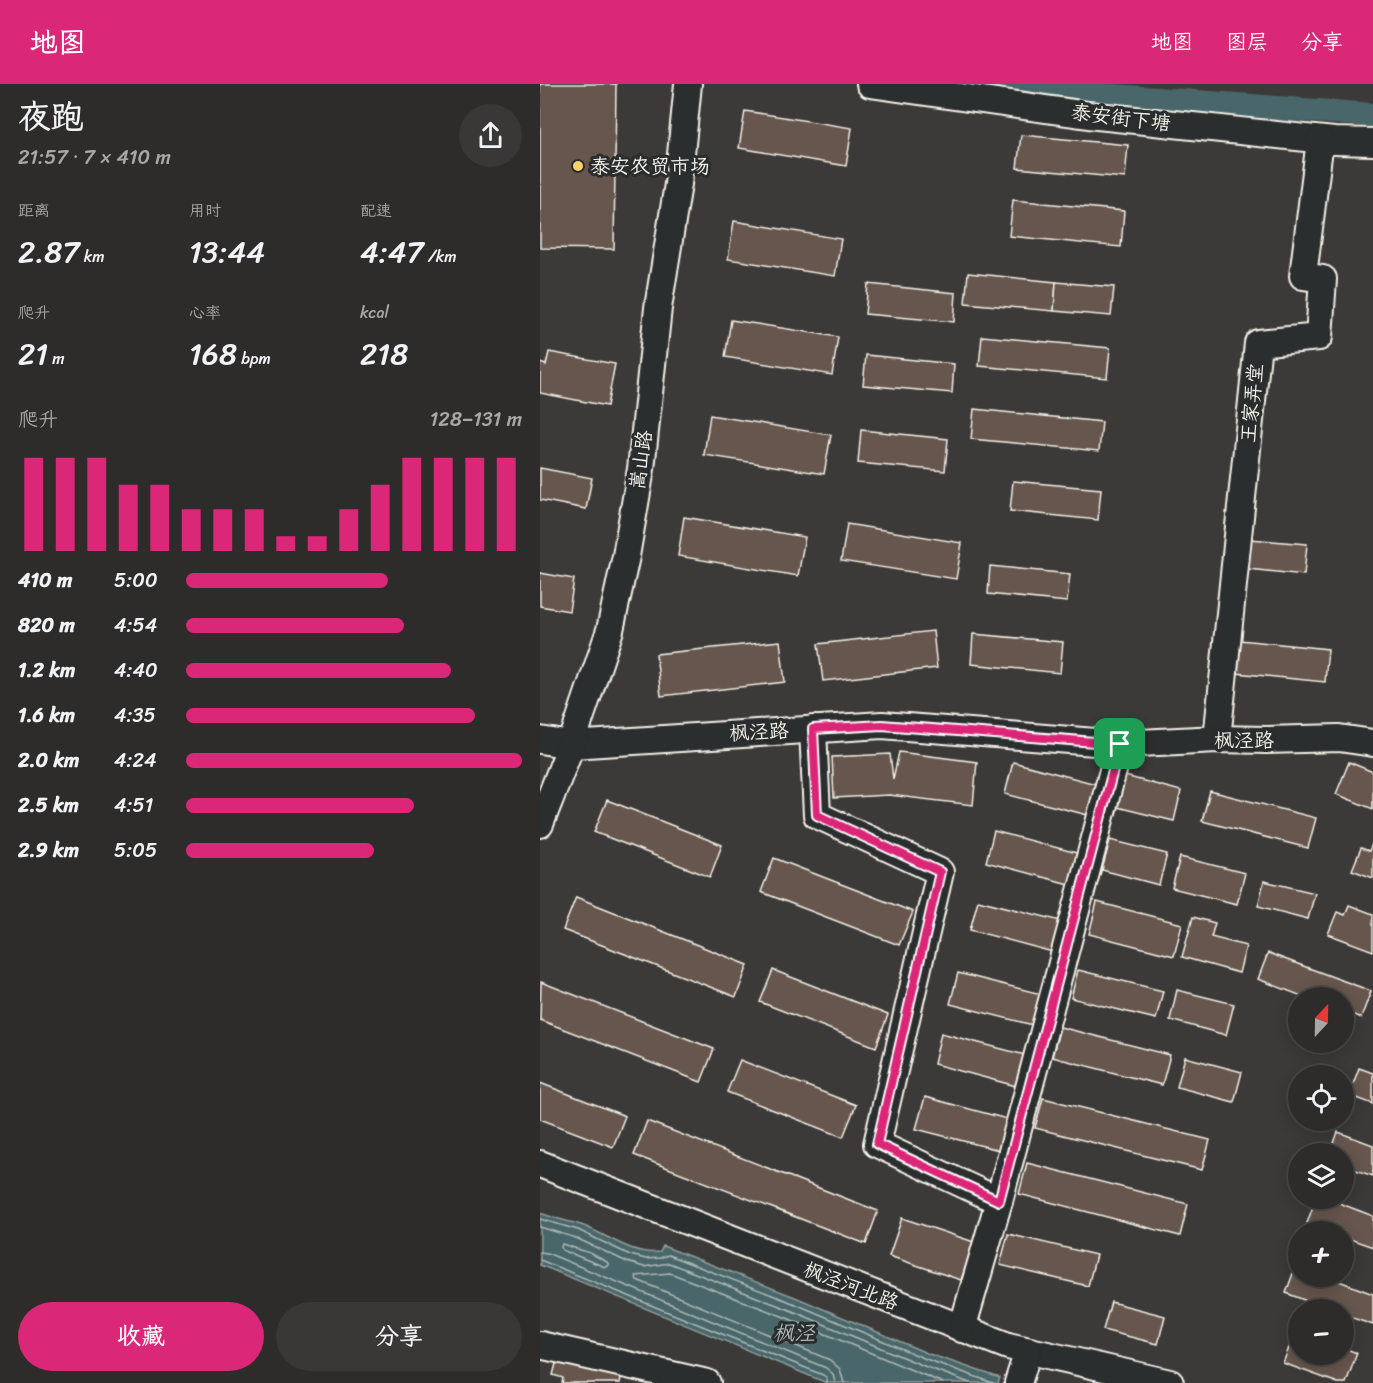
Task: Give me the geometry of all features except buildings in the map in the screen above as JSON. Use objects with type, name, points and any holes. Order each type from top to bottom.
[{"type":"street","name":"嵩山路","points":[[540,824],[571,745],[610,630],[626,556],[641,469],[658,308],[678,184],[688,84]]},
{"type":"street","name":"泰安街下塘","points":[[870,84],[1088,115],[1320,140],[1373,142]]},
{"type":"street","name":"王家弄堂","points":[[1217,739],[1258,343],[1319,337],[1323,279],[1303,276],[1320,140]]},
{"type":"street","name":"枫泾路","points":[[540,740],[571,745],[882,725],[1120,744],[1217,739],[1339,738],[1373,743]]},
{"type":"street","points":[[813,729],[817,815],[940,872],[877,1144],[999,1201]]},
{"type":"street","points":[[962,1329],[999,1201],[1120,744]]},
{"type":"street","name":"枫泾河北路","points":[[540,1164],[1008,1346],[1170,1383]]},
{"type":"street","points":[[540,1345],[641,1376],[707,1383]]},
{"type":"street","points":[[1018,1383],[1028,1350]]},
{"type":"water","name":"枫泾","points":[[540,1213],[581,1225],[640,1251],[660,1252],[663,1246],[795,1297],[929,1354],[1000,1378],[998,1383],[827,1383],[540,1265]]},
{"type":"waterway","points":[[995,84],[1019,89],[1373,115]]},
{"type":"place","name":"泰安农贸市场","points":[[578,166]]},
{"type":"route","points":[[882,725],[1120,744],[999,1201],[877,1144],[940,872],[817,815],[813,729],[882,725]]}]
